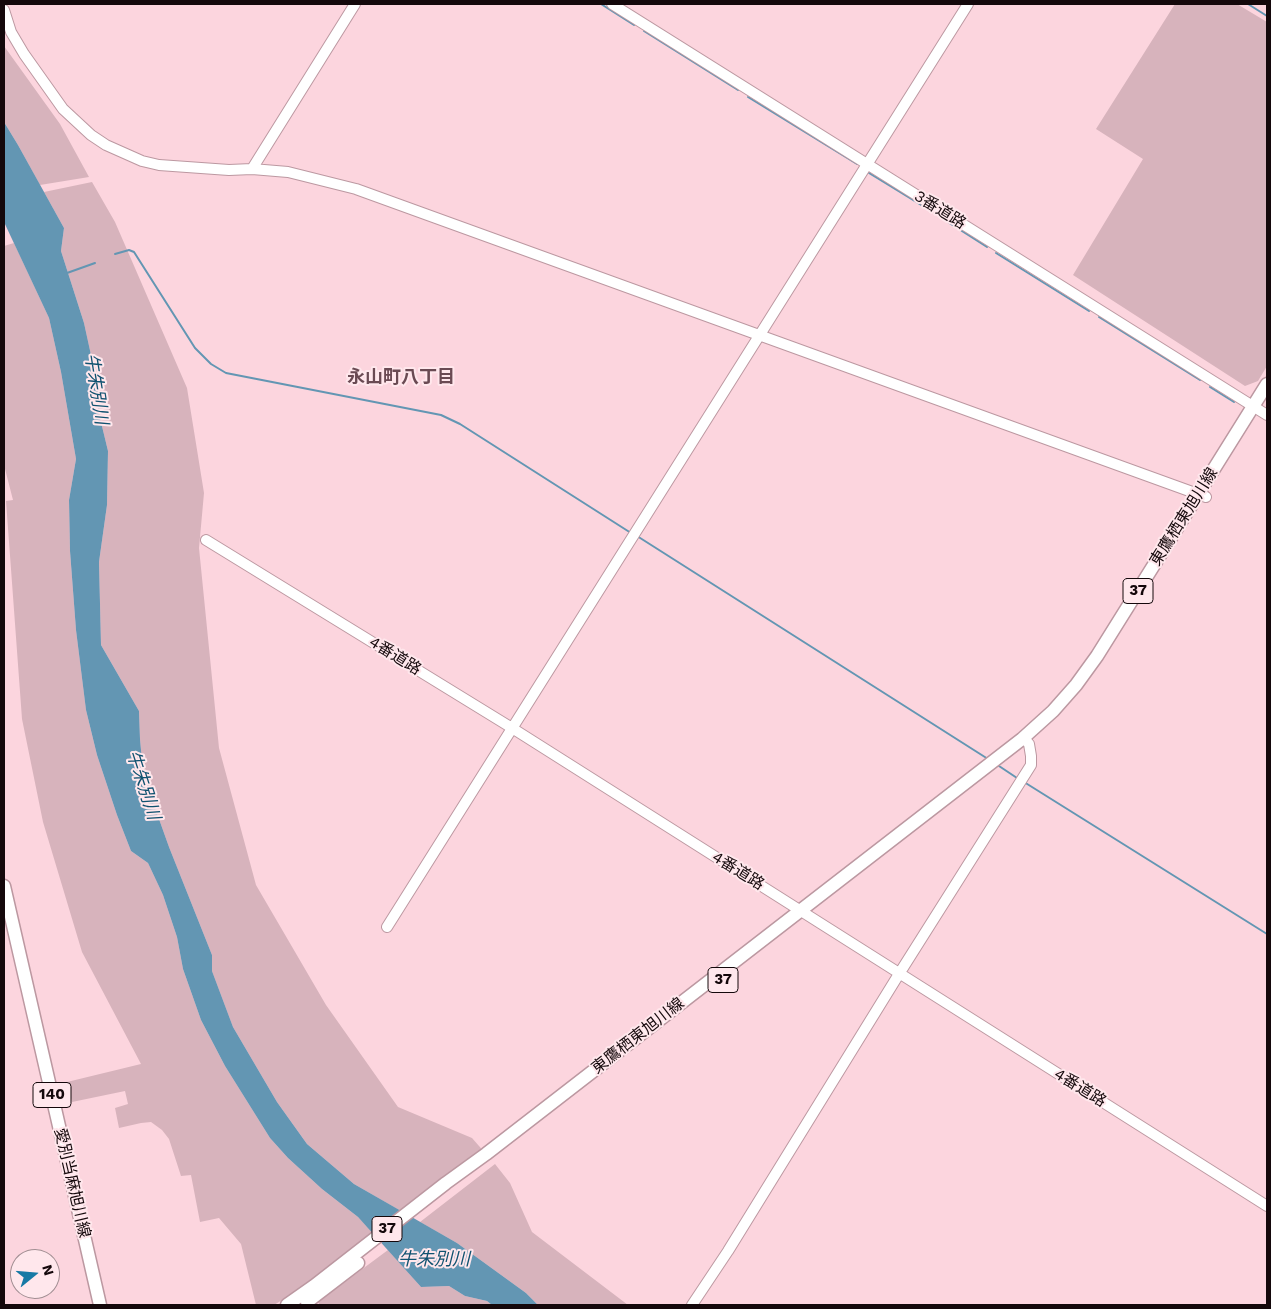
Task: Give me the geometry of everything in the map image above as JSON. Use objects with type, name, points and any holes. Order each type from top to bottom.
[{"type":"main road","name":"東鷹栖東旭川線","points":[[1260,411],[1267,384]]},
{"type":"main road","name":"東鷹栖東旭川線","points":[[303,1305],[331,1279],[449,1186],[486,1154],[804,913],[1026,741],[1076,685],[1097,656],[1267,400]]},
{"type":"main road","name":"愛別当麻旭川線","points":[[4,886],[100,1305]]},
{"type":"main road","name":"東鷹栖東旭川線","points":[[287,1305],[331,1279]]},
{"type":"street","points":[[252,168],[355,4]]},
{"type":"street","name":"3番道路","points":[[612,4],[1260,411]]},
{"type":"street","points":[[387,927],[968,4]]},
{"type":"street","points":[[4,10],[12,32],[24,54],[63,109],[98,140],[142,161],[159,165],[229,170],[252,168],[288,172],[356,189],[1202,496]]},
{"type":"street","name":"4番道路","points":[[206,540],[512,728],[1267,1206]]},
{"type":"street","points":[[692,1305],[728,1251],[1031,765],[1031,756],[1026,741]]},
{"type":"shaded area","points":[[1175,4],[1237,4],[1267,22],[1267,366],[1258,381],[1245,386],[1073,275],[1143,159],[1096,129]]},
{"type":"shaded area","points":[[4,46],[60,124],[89,177],[40,185],[4,122]]},
{"type":"shaded area","points":[[92,182],[115,222],[187,388],[204,493],[199,548],[219,748],[256,885],[326,1005],[398,1107],[472,1138],[486,1154],[406,1214],[354,1184],[307,1144],[277,1102],[233,1027],[212,971],[212,955],[154,805],[142,761],[139,711],[101,645],[99,562],[107,505],[108,451],[100,418],[98,387],[84,323],[61,251],[64,228],[44,192]]},
{"type":"shaded area","points":[[14,243],[49,318],[61,372],[76,459],[69,500],[70,551],[76,630],[86,710],[97,755],[117,815],[131,851],[148,863],[163,895],[177,937],[183,969],[201,1020],[225,1066],[270,1138],[288,1158],[322,1189],[358,1217],[372,1232],[298,1290],[274,1305],[256,1305],[241,1244],[219,1218],[200,1222],[191,1175],[181,1176],[169,1139],[162,1130],[151,1122],[119,1128],[115,1108],[128,1104],[125,1091],[72,1102],[67,1082],[141,1064],[82,952],[43,822],[22,719],[6,501],[13,500],[4,465],[4,246]]},
{"type":"shaded area","points":[[495,1164],[510,1183],[532,1232],[628,1305],[538,1305],[526,1293],[457,1243],[420,1222]]},
{"type":"shaded area","points":[[388,1250],[421,1287],[449,1286],[465,1296],[487,1301],[492,1305],[320,1305],[318,1302]]},
{"type":"water","name":"牛朱別川","points":[[4,122],[64,228],[61,251],[84,323],[98,387],[100,418],[108,451],[107,505],[99,562],[101,645],[139,711],[142,761],[154,805],[212,955],[212,971],[233,1027],[277,1102],[307,1144],[354,1184],[457,1243],[526,1293],[538,1305],[492,1305],[487,1301],[465,1296],[449,1286],[421,1287],[358,1217],[322,1189],[288,1158],[270,1138],[225,1066],[201,1020],[183,969],[177,937],[163,895],[148,863],[131,851],[97,755],[86,710],[76,630],[70,551],[69,500],[76,459],[61,372],[49,318],[4,222]]},
{"type":"waterway","points":[[601,4],[634,25]]},
{"type":"waterway","points":[[1248,4],[1267,16]]},
{"type":"waterway","points":[[644,31],[738,90]]},
{"type":"waterway","points":[[748,97],[857,164]]},
{"type":"waterway","points":[[869,173],[931,211]]},
{"type":"waterway","points":[[940,217],[987,247]]},
{"type":"waterway","points":[[115,254],[129,250],[134,252],[195,348],[211,364],[226,373],[441,415],[460,424],[631,533]]},
{"type":"waterway","points":[[996,253],[1089,311]]},
{"type":"waterway","points":[[67,273],[95,263]]},
{"type":"waterway","points":[[1099,317],[1200,380]]},
{"type":"waterway","points":[[1210,387],[1234,402]]},
{"type":"waterway","points":[[637,536],[988,759]]},
{"type":"waterway","points":[[996,764],[1017,778]]},
{"type":"waterway","points":[[1024,782],[1267,934]]},
{"type":"district","name":"永山町八丁目","points":[[401,378]]}]
